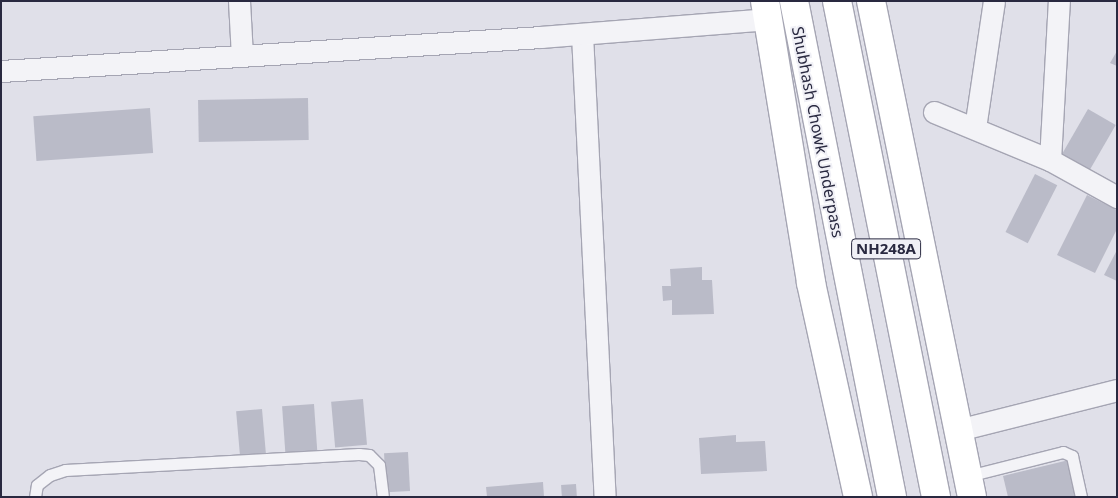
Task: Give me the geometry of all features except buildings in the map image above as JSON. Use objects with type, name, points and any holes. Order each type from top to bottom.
[{"type":"main road","name":"Shubhash Chowk Underpass","points":[[794,1],[892,497]]},
{"type":"main road","name":"NH248A","points":[[837,1],[936,497]]},
{"type":"main road","points":[[872,1],[970,487]]},
{"type":"main road","points":[[767,10],[811,283],[858,497]]},
{"type":"street","points":[[239,1],[242,56]]},
{"type":"street","points":[[975,128],[994,1]]},
{"type":"street","points":[[1050,160],[1059,1]]},
{"type":"street","points":[[1,71],[582,34],[767,10]]},
{"type":"street","points":[[582,34],[605,497]]},
{"type":"street","points":[[934,112],[1050,160],[1117,197]]},
{"type":"street","points":[[958,430],[1117,390]]},
{"type":"lane","points":[[970,487],[1063,452],[1072,456],[1081,497]]},
{"type":"lane","points":[[35,497],[38,485],[65,470],[359,454],[369,455],[379,465],[383,497]]}]
